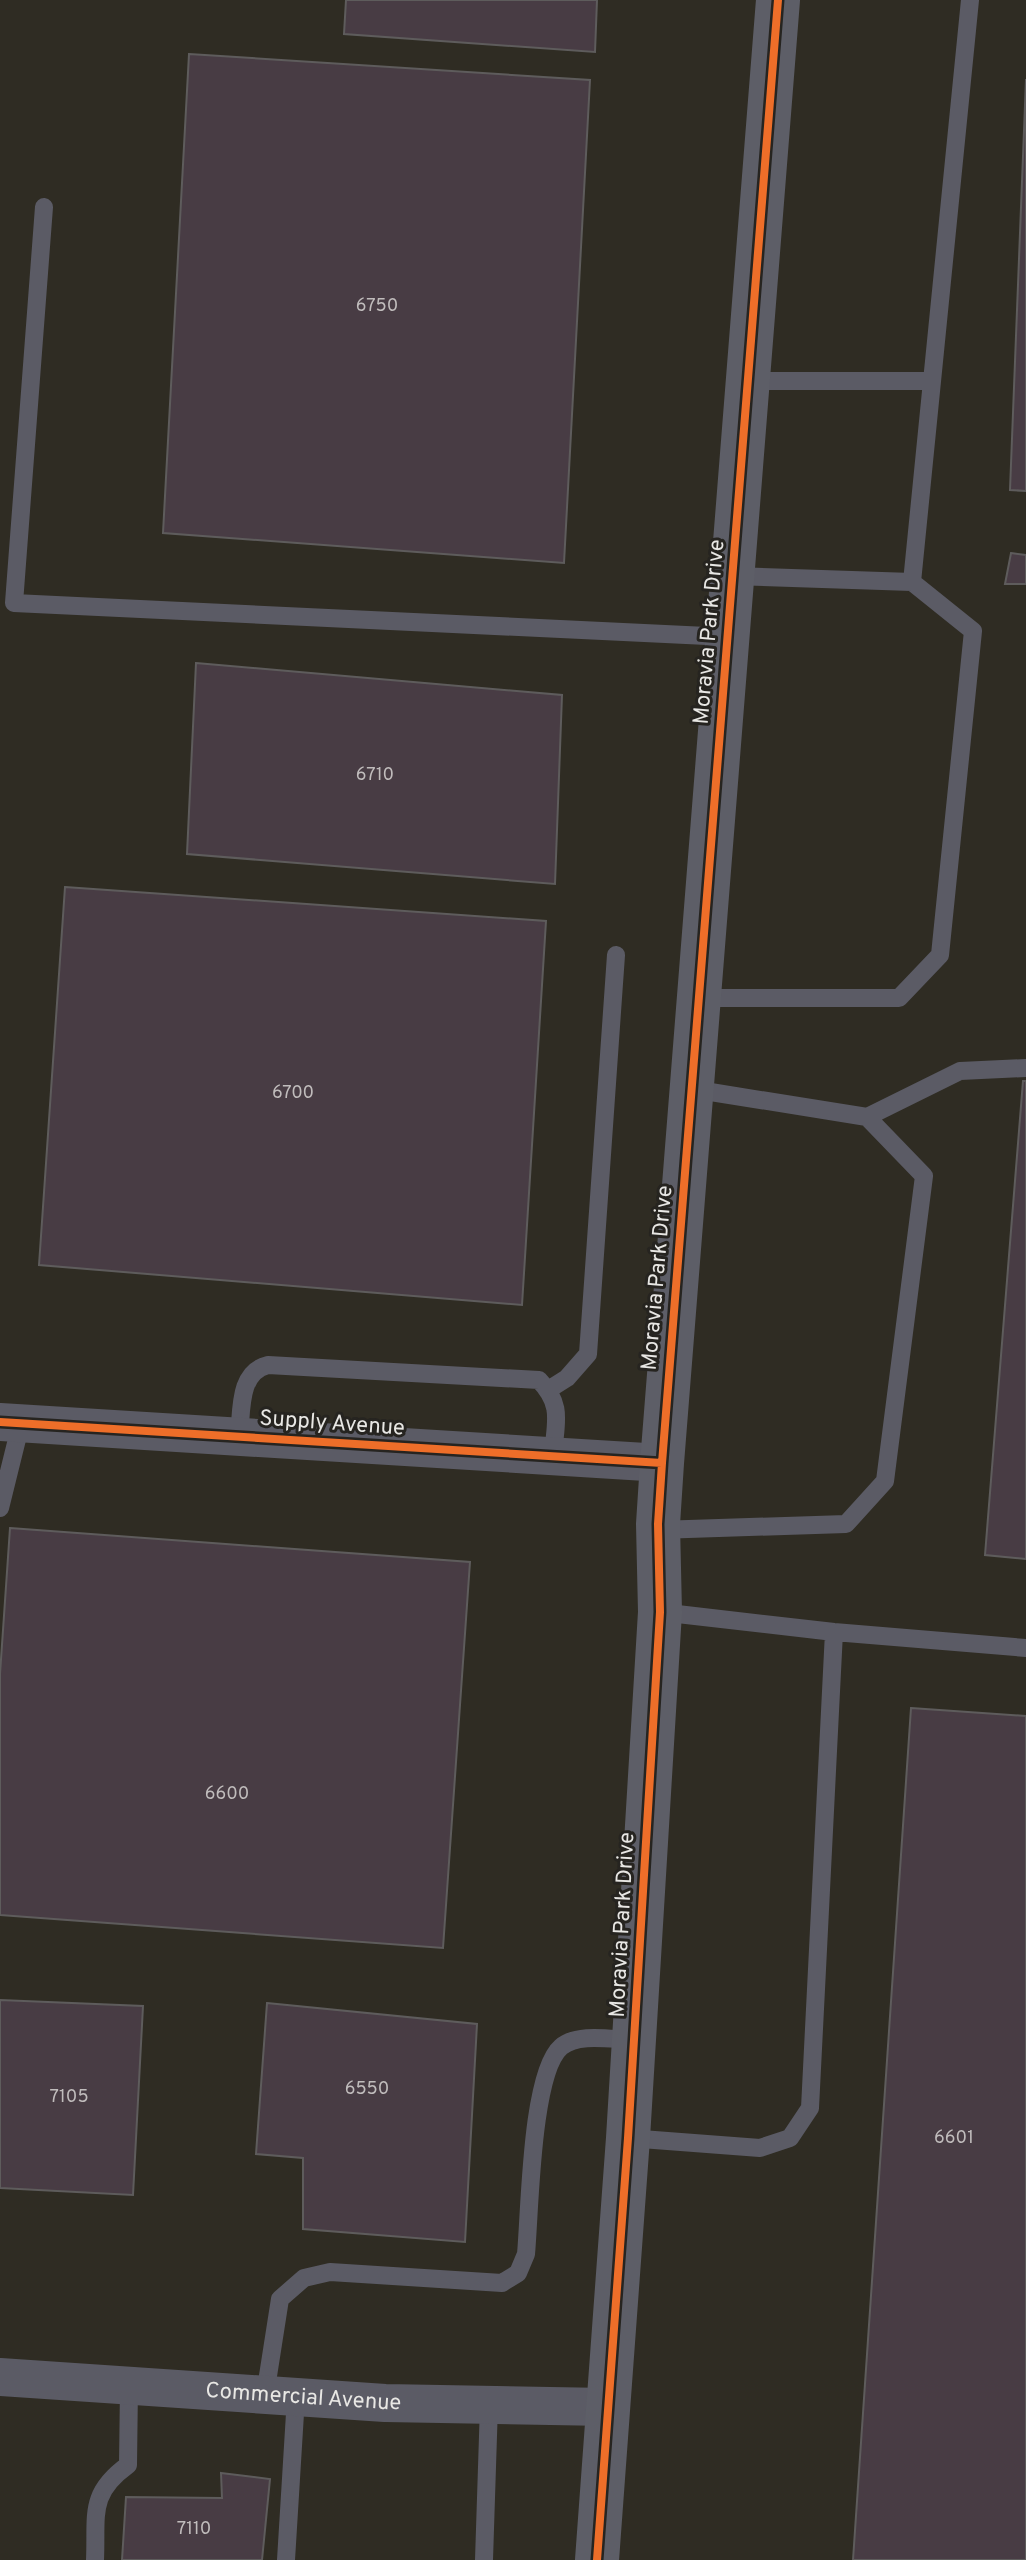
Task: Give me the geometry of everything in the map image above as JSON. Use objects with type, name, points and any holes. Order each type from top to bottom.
[{"type":"main road","name":"Moravia Park Drive","points":[[597,2560],[628,2138],[660,1612],[658,1530],[662,1463],[778,0]]},
{"type":"street","name":"Supply Avenue","points":[[10,1422],[662,1463]]},
{"type":"street","name":"Commercial Avenue","points":[[0,2377],[280,2396],[607,2407]]},
{"type":"lane","points":[[912,582],[970,0]]},
{"type":"lane","points":[[44,207],[14,603],[728,637]]},
{"type":"lane","points":[[748,381],[932,381]]},
{"type":"lane","points":[[699,998],[899,998],[940,955],[973,631],[912,582],[732,576]]},
{"type":"lane","points":[[548,1390],[567,1378],[588,1354],[616,955]]},
{"type":"lane","points":[[691,1089],[867,1117],[960,1071],[1026,1068]]},
{"type":"lane","points":[[658,1530],[846,1524],[885,1481],[924,1176],[867,1117]]},
{"type":"lane","points":[[239,1436],[247,1377],[255,1368],[268,1365],[539,1380],[557,1406],[553,1456]]},
{"type":"lane","points":[[0,1508],[10,1422]]},
{"type":"lane","points":[[660,1612],[834,1632],[1026,1648]]},
{"type":"lane","points":[[628,2138],[760,2148],[790,2138],[810,2108],[834,1632]]},
{"type":"lane","points":[[286,2560],[280,2299],[304,2278],[330,2272],[502,2283],[518,2273],[526,2254],[537,2115],[547,2069],[561,2047],[578,2039],[634,2040]]},
{"type":"lane","points":[[95,2560],[98,2495],[111,2478],[128,2465],[129,2386]]},
{"type":"lane","points":[[484,2560],[489,2405]]},
{"type":"shaded area","points":[[0,0],[1026,0],[1026,2560],[0,2560]]},
{"type":"building","points":[[346,0],[597,0],[595,52],[344,34]]},
{"type":"building","points":[[189,54],[590,80],[564,563],[163,533]]},
{"type":"building","points":[[1026,79],[1026,491],[1010,490]]},
{"type":"building","points":[[1011,553],[1026,555],[1026,584],[1005,584]]},
{"type":"building","points":[[196,663],[562,695],[555,884],[187,854]]},
{"type":"building","points":[[65,887],[546,921],[522,1305],[39,1265]]},
{"type":"building","points":[[1023,1081],[1026,1081],[1026,1559],[985,1555]]},
{"type":"building","points":[[10,1528],[470,1562],[443,1948],[0,1915],[0,1674]]},
{"type":"building","points":[[911,1708],[1026,1716],[1026,2560],[853,2560]]},
{"type":"building","points":[[0,2000],[143,2006],[133,2195],[0,2188]]},
{"type":"building","points":[[267,2003],[477,2024],[465,2242],[303,2229],[303,2158],[256,2154]]},
{"type":"building","points":[[221,2473],[270,2479],[262,2560],[122,2560],[126,2497],[222,2498]]},
{"type":"cycle path","points":[[597,2560],[628,2138],[660,1612],[658,1524],[662,1463],[778,0]]},
{"type":"cycle path","points":[[0,1422],[662,1463]]}]
